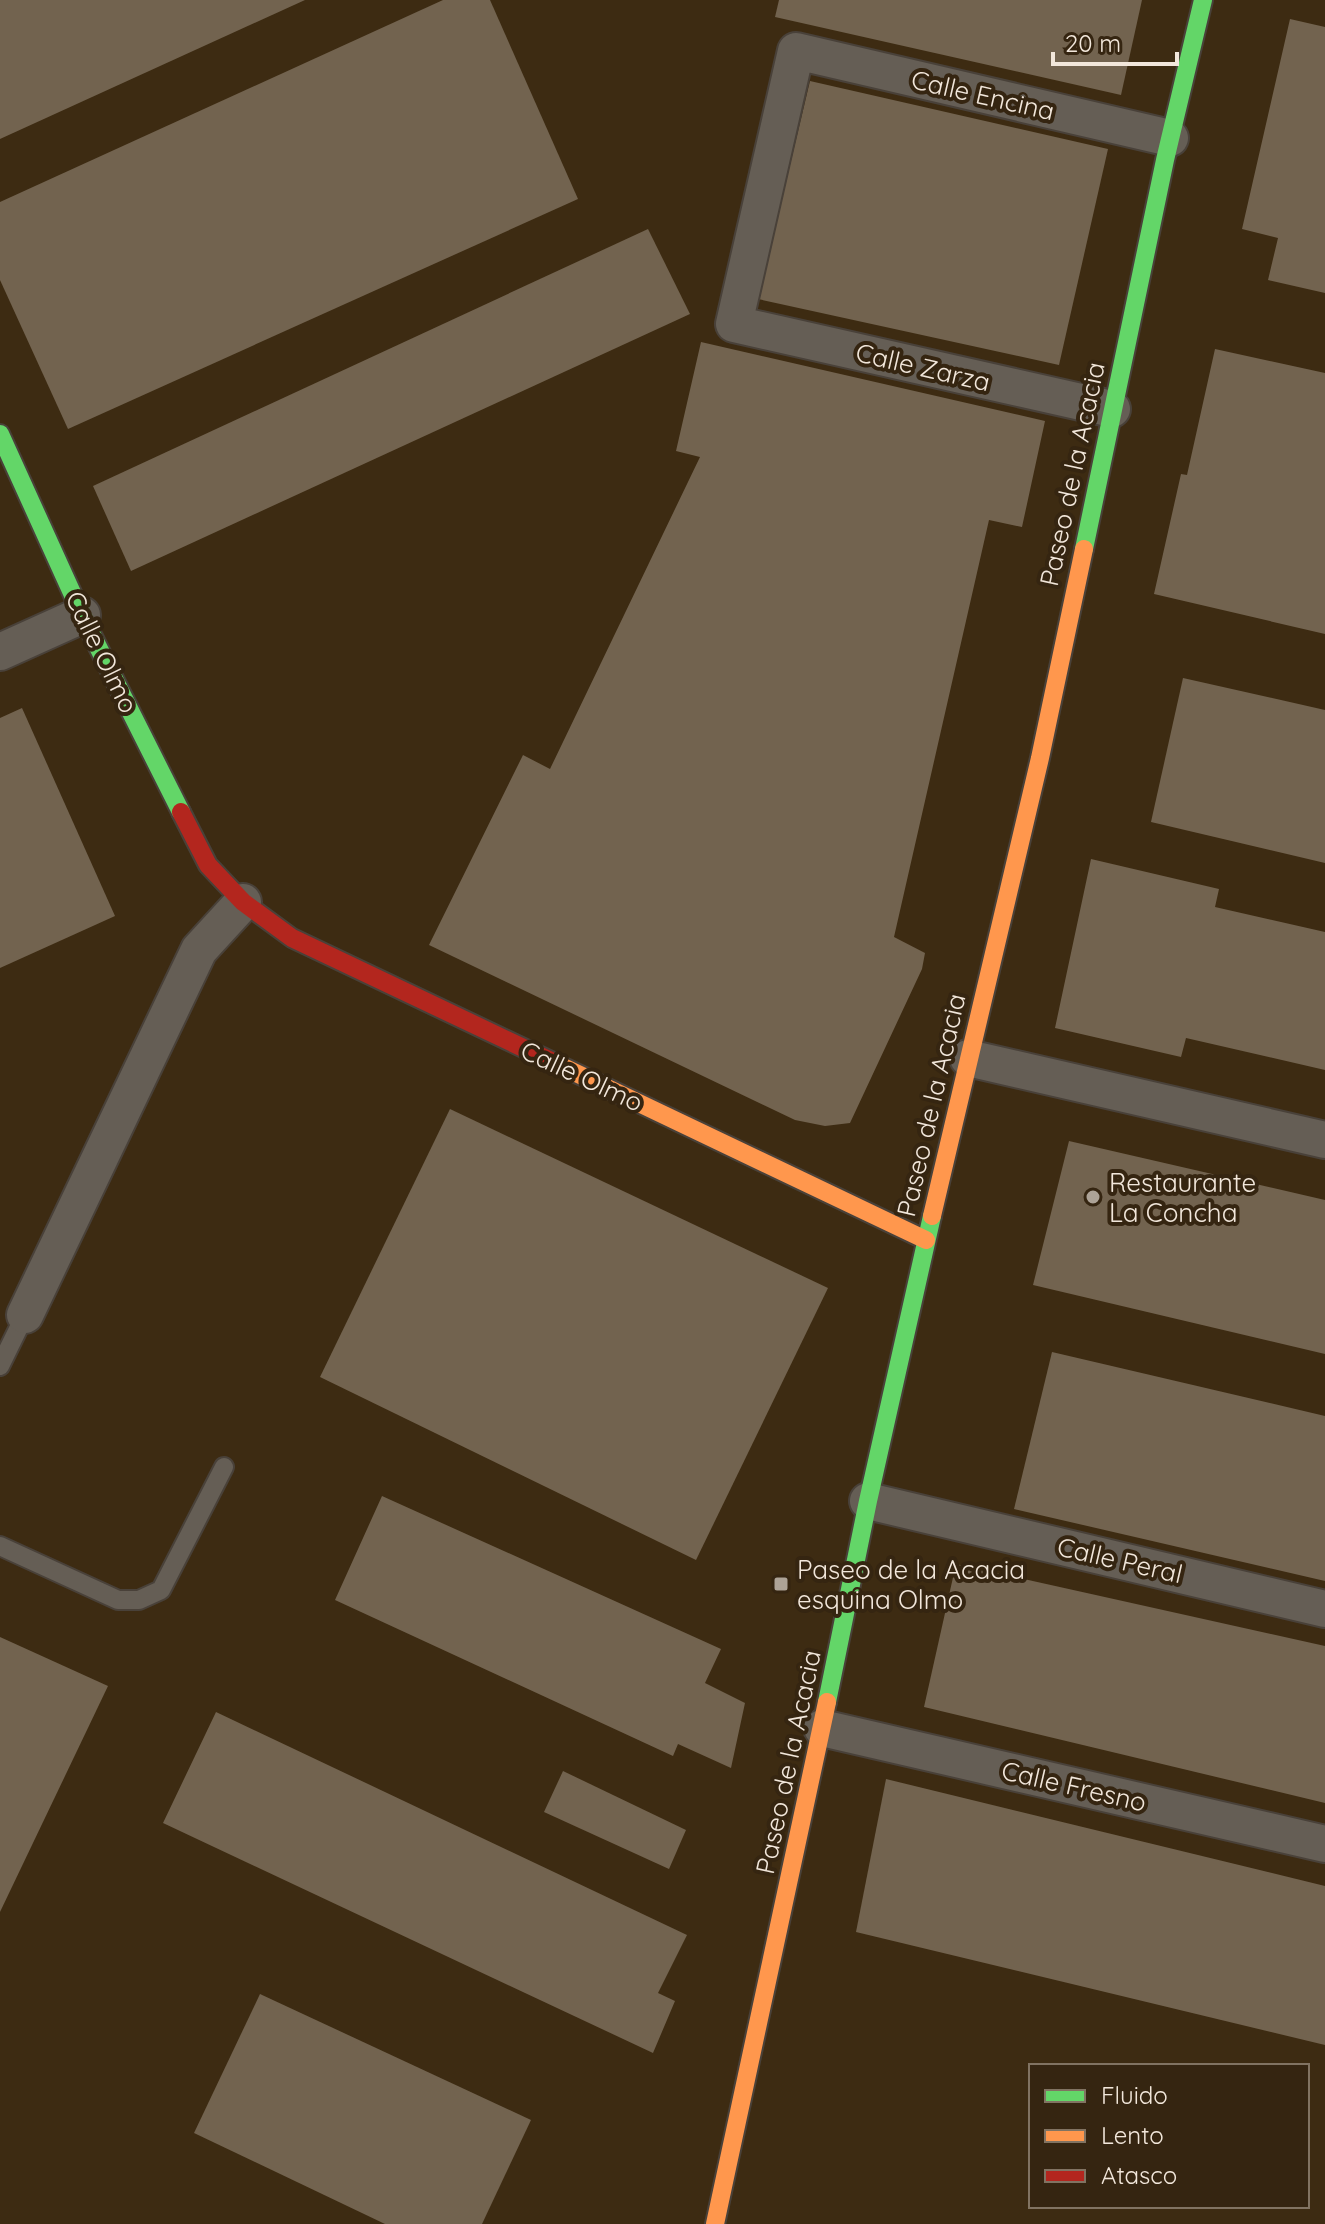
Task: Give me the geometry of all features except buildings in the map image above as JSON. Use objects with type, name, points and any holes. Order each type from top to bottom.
[{"type":"street","name":"Paseo de la Acacia","points":[[715,2224],[868,1501],[968,1058],[1040,758],[1170,138],[1203,0]]},
{"type":"street","name":"Calle Encina","points":[[734,324],[796,51],[1170,138]]},
{"type":"street","name":"Calle Zarza","points":[[734,324],[1112,409]]},
{"type":"street","name":"Calle Olmo","points":[[0,434],[82,615],[208,865],[243,902],[292,938],[926,1240]]},
{"type":"street","points":[[0,652],[82,615]]},
{"type":"street","points":[[25,1315],[199,950],[243,902]]},
{"type":"street","points":[[968,1058],[1325,1140]]},
{"type":"street","name":"Calle Peral","points":[[868,1501],[1325,1609]]},
{"type":"street","name":"Calle Fresno","points":[[822,1728],[1325,1844]]},
{"type":"lane","points":[[0,1366],[25,1315]]},
{"type":"lane","points":[[0,1546],[118,1600],[139,1600],[161,1590],[224,1467]]},
{"type":"shaded area","points":[[0,0],[1325,0],[1325,2224],[0,2224]]},
{"type":"traffic: fast","points":[[1084,549],[1165,160],[1203,0]]},
{"type":"traffic: fast","points":[[0,434],[82,615],[181,812]]},
{"type":"traffic: fast","points":[[827,1702],[932,1216]]},
{"type":"traffic: slow","points":[[932,1216],[1040,758],[1084,549]]},
{"type":"traffic: slow","points":[[555,1063],[926,1240]]},
{"type":"traffic: slow","points":[[715,2224],[827,1702]]},
{"type":"traffic: jam","points":[[181,812],[208,865],[243,902],[292,938],[555,1063]]},
{"type":"place","name":"Restaurante La Concha","points":[[1093,1197]]},
{"type":"place","name":"Paseo de la Acacia esquina Olmo","points":[[781,1584]]}]
